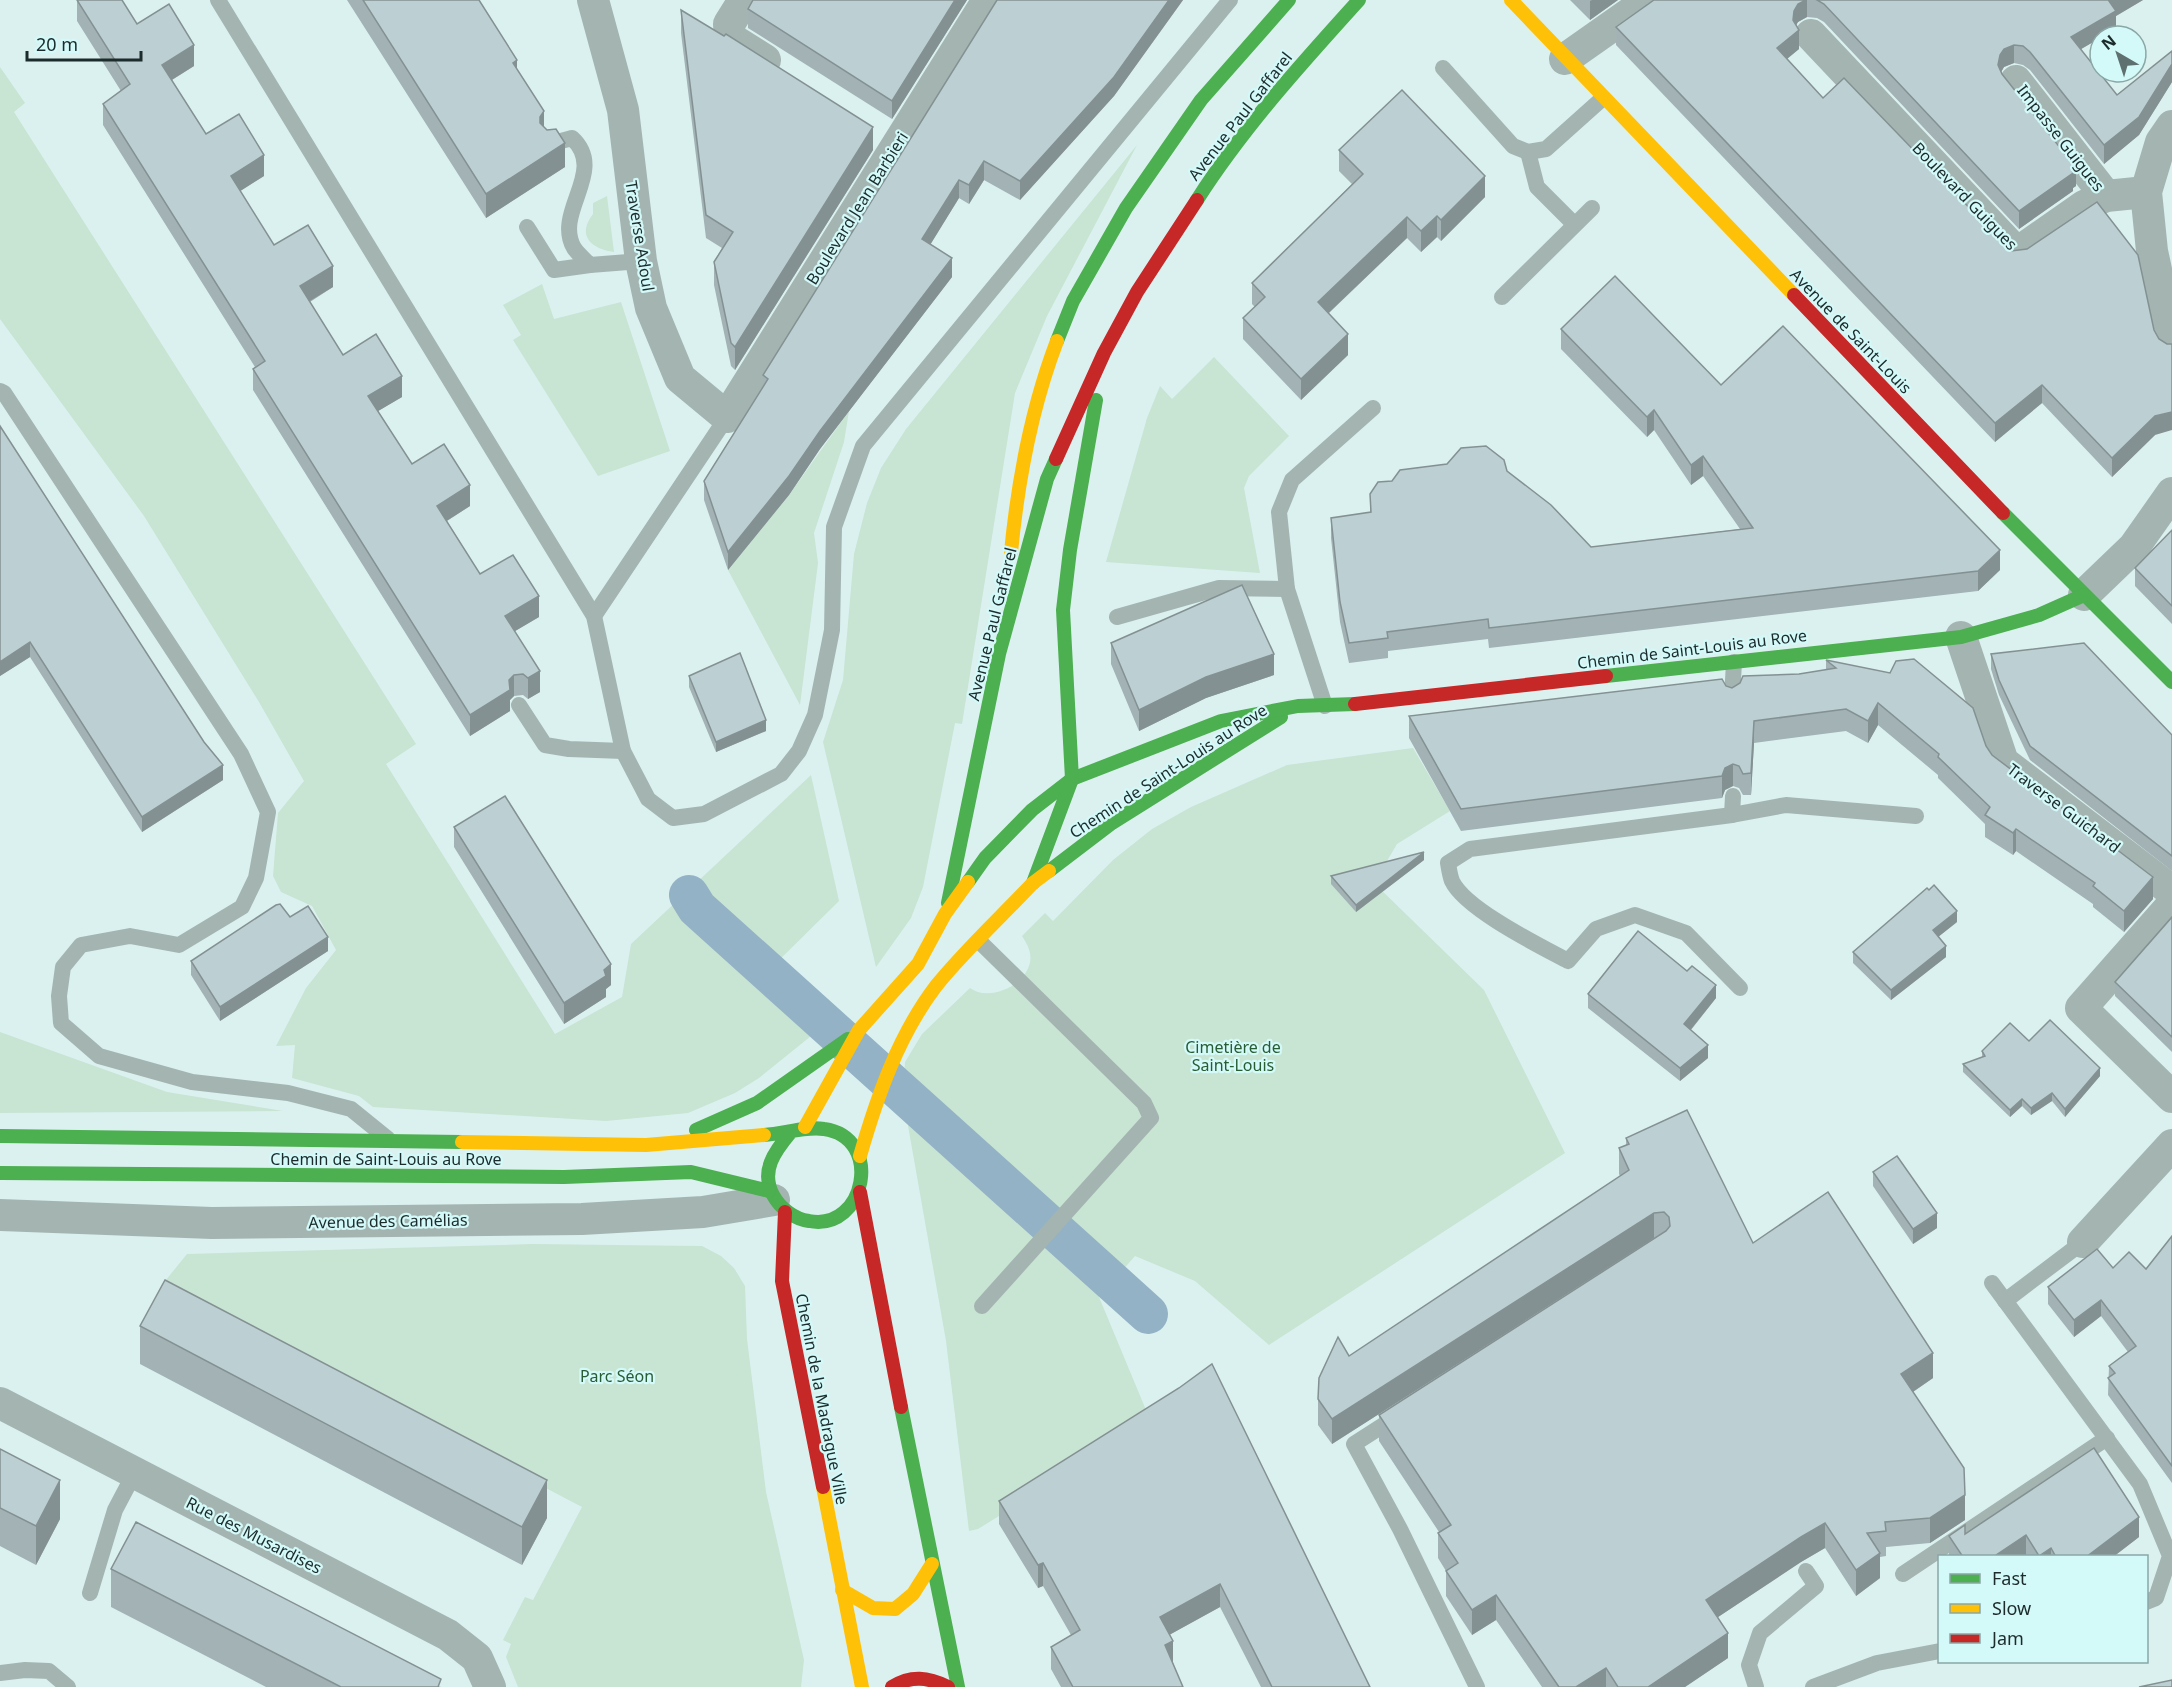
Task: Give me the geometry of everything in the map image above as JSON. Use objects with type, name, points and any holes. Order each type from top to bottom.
[{"type":"main road","points":[[999,654],[1017,494],[1030,427],[1050,360],[1073,301],[1126,208],[1201,100],[1289,0]]},
{"type":"main road","name":"Avenue Paul Gaffarel","points":[[945,914],[999,654],[1047,479],[1104,353],[1137,292],[1215,171],[1302,63],[1359,0]]},
{"type":"main road","name":"Avenue de Saint-Louis","points":[[1510,0],[2084,595],[2172,682]]},
{"type":"main road","name":"Avenue Paul Gaffarel","points":[[1033,883],[1072,779],[1064,610],[1070,550],[1104,353]]},
{"type":"main road","name":"Chemin de Saint-Louis au Rove","points":[[646,1145],[726,1121],[778,1092],[859,1030],[918,964],[945,914],[985,858],[1032,810],[1072,779],[1221,721],[1298,706],[1325,706],[1961,637],[2039,615],[2084,595]]},
{"type":"main road","name":"Chemin de Saint-Louis au Rove","points":[[860,1156],[880,1088],[906,1036],[936,987],[1033,883],[1112,824],[1298,706]]},
{"type":"main road","name":"Chemin de Saint-Louis au Rove","points":[[805,1127],[859,1030]]},
{"type":"main road","name":"Chemin de Saint-Louis au Rove","points":[[0,1136],[646,1145],[790,1133],[805,1127],[822,1127],[838,1132],[851,1142],[860,1156],[864,1174],[860,1192],[850,1207],[836,1218],[819,1223],[801,1221],[776,1201],[691,1172],[564,1177],[0,1173]]},
{"type":"main road","name":"Chemin de Saint-Louis au Rove","points":[[776,1201],[767,1175],[769,1159],[777,1144],[790,1133]]},
{"type":"main road","points":[[860,1192],[958,1687]]},
{"type":"main road","name":"Chemin de la Madrague Ville","points":[[776,1201],[782,1281],[862,1687]]},
{"type":"main road","points":[[842,1590],[867,1608],[886,1612],[902,1606],[916,1593],[932,1564]]},
{"type":"main road","points":[[892,1687],[902,1679],[931,1677],[948,1687]]},
{"type":"street","name":"Traverse Adoul","points":[[593,0],[622,110],[641,261],[651,308],[680,378],[727,417]]},
{"type":"street","points":[[744,0],[729,24],[730,38],[789,75]]},
{"type":"street","name":"Boulevard Jean Barbieri","points":[[727,417],[887,138],[988,0]]},
{"type":"street","points":[[1565,59],[1649,0]]},
{"type":"street","name":"Boulevard Guigues","points":[[1811,35],[2017,254],[2084,206],[2106,196],[2146,192]]},
{"type":"street","name":"Impasse Guigues","points":[[2016,81],[2106,196]]},
{"type":"street","points":[[2172,126],[2161,142],[2146,192],[2152,251],[2165,282],[2172,345]]},
{"type":"street","points":[[2084,595],[2134,547],[2172,493]]},
{"type":"street","name":"Traverse Guichard","points":[[1961,637],[2003,762],[2172,891]]},
{"type":"street","points":[[2172,906],[2081,1008],[2172,1096]]},
{"type":"street","points":[[2083,1242],[2172,1145]]},
{"type":"street","name":"Avenue des Camélias","points":[[0,1215],[212,1223],[582,1219],[703,1212],[776,1201]]},
{"type":"street","name":"Rue des Musardises","points":[[0,1403],[448,1635],[477,1658],[490,1687]]},
{"type":"lane","points":[[218,0],[594,616],[623,751],[648,799],[673,818],[704,814],[772,779],[781,774],[799,751],[815,715],[832,630],[834,527],[863,446],[1230,0]]},
{"type":"lane","points":[[1443,68],[1513,146],[1528,152],[1546,149],[1603,98]]},
{"type":"lane","points":[[550,144],[572,138],[579,145],[586,173],[569,223],[573,247],[590,265]]},
{"type":"lane","points":[[1528,152],[1537,188],[1574,224]]},
{"type":"lane","points":[[1502,297],[1592,208]]},
{"type":"lane","points":[[527,227],[554,270],[641,261]]},
{"type":"lane","points":[[0,391],[4,393],[241,754],[268,812],[256,878],[242,907],[179,945],[130,936],[81,945],[63,967],[59,996],[61,1023],[99,1056],[192,1082],[288,1093],[351,1109],[391,1142]]},
{"type":"lane","points":[[1325,706],[1287,588],[1279,512],[1292,480],[1373,408]]},
{"type":"lane","points":[[594,616],[727,417]]},
{"type":"lane","points":[[1117,616],[1220,588],[1287,588]]},
{"type":"lane","points":[[1732,699],[1734,662]]},
{"type":"lane","points":[[519,705],[545,745],[569,749],[623,751]]},
{"type":"lane","points":[[1732,815],[1733,796]]},
{"type":"lane","points":[[1740,988],[1686,933],[1635,915],[1596,929],[1568,961],[1513,931],[1464,896],[1452,882],[1448,863],[1470,849],[1732,815],[1786,805],[1916,816]]},
{"type":"lane","points":[[979,941],[1144,1104],[1151,1118],[982,1306]]},
{"type":"lane","points":[[2005,1301],[2083,1242]]},
{"type":"lane","points":[[1992,1283],[2140,1484],[2170,1556],[2156,1598],[2148,1601]]},
{"type":"lane","points":[[1413,1406],[1353,1444],[1400,1529],[1477,1687]]},
{"type":"lane","points":[[1904,1574],[2107,1438]]},
{"type":"lane","points":[[90,1593],[115,1510],[134,1474]]},
{"type":"lane","points":[[1756,1687],[1749,1665],[1760,1633],[1816,1586],[1806,1571]]},
{"type":"lane","points":[[1813,1687],[1877,1663],[1938,1651]]},
{"type":"lane","points":[[0,1673],[50,1671],[68,1687]]},
{"type":"green space","points":[[0,67],[25,103],[14,112],[416,744],[386,764],[555,1034],[622,997],[631,944],[811,775],[839,901],[764,975],[821,1028],[759,1078],[735,1093],[688,1113],[606,1121],[373,1107],[359,1096],[292,1078],[295,1045],[276,1046],[306,988],[336,950],[312,906],[281,892],[273,876],[278,813],[304,781],[259,702],[144,516],[0,319]]},
{"type":"green space","points":[[1137,145],[1047,316],[1015,393],[962,724],[955,723],[923,887],[911,918],[876,967],[823,742],[843,680],[854,554],[867,503],[881,468],[906,429]]},
{"type":"green space","points":[[607,196],[614,252],[599,248],[586,235],[588,222],[593,214],[593,203]]},
{"type":"green space","points":[[542,284],[554,319],[621,302],[670,451],[598,476],[513,340],[521,335],[503,305]]},
{"type":"green space","points":[[1214,357],[1289,436],[1249,476],[1244,488],[1260,573],[1106,562],[1147,418],[1160,386],[1172,399]]},
{"type":"green space","points":[[849,411],[844,442],[814,533],[818,563],[800,705],[728,570],[789,495]]},
{"type":"green space","name":"Cimetière de Saint-Louis","points":[[1413,748],[1450,811],[1397,844],[1374,883],[1484,990],[1565,1153],[1269,1345],[1195,1281],[1135,1256],[1099,1297],[1151,1422],[978,1529],[969,1531],[946,1341],[904,1103],[905,1062],[922,1034],[970,988],[978,992],[996,992],[1014,984],[1021,978],[1030,962],[1029,948],[1022,936],[1045,913],[1053,921],[1113,860],[1152,829],[1191,807],[1287,765]]},
{"type":"green space","points":[[0,1032],[167,1092],[283,1111],[0,1113]]},
{"type":"green space","name":"Parc Séon","points":[[532,1244],[702,1246],[721,1256],[734,1268],[745,1286],[747,1339],[766,1492],[804,1660],[801,1687],[518,1687],[506,1657],[511,1644],[503,1640],[525,1597],[533,1600],[582,1507],[161,1286],[187,1254]]},
{"type":"building","points":[[77,0],[122,0],[137,24],[169,4],[194,45],[162,65],[206,134],[239,114],[264,155],[231,176],[274,245],[308,225],[333,266],[300,286],[343,355],[376,334],[402,376],[368,396],[412,464],[444,444],[470,485],[437,506],[480,574],[513,555],[539,596],[505,616],[540,671],[528,678],[523,674],[514,675],[509,680],[510,690],[470,715],[253,369],[265,361],[103,104],[130,84]]},
{"type":"building","points":[[363,0],[479,0],[517,60],[513,63],[544,111],[540,117],[540,123],[547,130],[556,129],[565,143],[486,194]]},
{"type":"building","points":[[753,0],[955,0],[892,101],[748,9]]},
{"type":"building","points":[[997,0],[1169,0],[1114,77],[1020,181],[984,161],[969,185],[959,180],[922,239],[952,258],[820,431],[789,476],[728,552],[704,481],[768,379],[763,375]]},
{"type":"building","points":[[1654,0],[1806,0],[1798,4],[1794,11],[1793,20],[1799,30],[1777,48],[1823,98],[1844,78],[2011,251],[2027,249],[2097,202],[2138,255],[2154,330],[2159,339],[2172,344],[2172,412],[2155,416],[2112,458],[2042,385],[1995,423],[1616,27]]},
{"type":"building","points":[[1817,0],[2111,0],[2109,1],[2116,11],[2094,24],[2088,24],[2088,27],[2071,37],[2088,58],[2088,84],[2108,84],[2117,95],[2131,84],[2148,84],[2148,70],[2172,51],[2172,64],[2139,117],[2104,145],[2030,52],[2023,46],[2014,45],[2004,49],[1998,65],[2002,74],[2076,168],[2072,171],[2073,173],[2019,211],[1824,4]]},
{"type":"building","points":[[681,10],[724,36],[726,34],[873,127],[735,347],[731,343],[714,262],[733,232],[706,215]]},
{"type":"building","points":[[1402,90],[1485,176],[1441,220],[1437,216],[1421,231],[1407,217],[1318,302],[1348,334],[1301,379],[1243,318],[1265,297],[1252,283],[1363,174],[1339,150]]},
{"type":"building","points":[[1615,276],[1721,385],[1783,326],[2000,550],[1978,571],[1489,628],[1488,619],[1387,632],[1388,638],[1349,643],[1340,602],[1331,518],[1371,512],[1370,494],[1378,482],[1392,481],[1400,470],[1447,464],[1461,448],[1486,446],[1504,460],[1507,471],[1551,505],[1591,547],[1753,528],[1703,456],[1691,465],[1654,410],[1647,417],[1561,329]]},
{"type":"building","points":[[0,426],[204,742],[223,765],[142,817],[30,642],[0,662]]},
{"type":"building","points":[[2172,530],[2172,606],[2135,568]]},
{"type":"building","points":[[1242,585],[1274,654],[1206,677],[1139,710],[1111,643]]},
{"type":"building","points":[[2084,643],[2172,735],[2172,856],[2030,746],[1999,680],[1991,654]]},
{"type":"building","points":[[740,653],[766,720],[716,742],[689,676]]},
{"type":"building","points":[[1914,659],[1973,708],[1986,746],[1992,755],[2153,877],[2124,911],[2093,886],[2095,883],[2016,829],[2013,833],[1985,815],[1990,807],[1938,757],[1939,754],[1878,703],[1868,721],[1846,709],[1754,721],[1751,773],[1743,774],[1739,766],[1733,764],[1725,768],[1722,776],[1461,809],[1409,716],[1722,679],[1726,686],[1732,688],[1740,683],[1743,676],[1799,674],[1836,668],[1826,660],[1890,673],[1896,661]]},
{"type":"building","points":[[505,796],[611,964],[604,970],[606,976],[564,1003],[454,827]]},
{"type":"building","points":[[1424,852],[1356,905],[1331,876]]},
{"type":"building","points":[[1934,885],[1957,911],[1933,930],[1946,946],[1891,990],[1853,952],[1927,888],[1929,890]]},
{"type":"building","points":[[280,904],[290,917],[308,906],[328,937],[220,1007],[191,961]]},
{"type":"building","points":[[2172,917],[2172,1037],[2115,982]]},
{"type":"building","points":[[1638,931],[1687,971],[1692,966],[1716,985],[1684,1024],[1708,1045],[1680,1068],[1588,994]]},
{"type":"building","points":[[2050,1020],[2100,1068],[2065,1109],[2052,1093],[2031,1108],[2022,1099],[2010,1110],[1963,1064],[1985,1056],[1982,1051],[2010,1023],[2029,1041]]},
{"type":"building","points":[[1687,1110],[1753,1243],[1828,1192],[1933,1353],[1901,1374],[1964,1468],[1965,1495],[1930,1518],[1885,1522],[1886,1531],[1867,1533],[1880,1553],[1856,1570],[1825,1523],[1801,1537],[1706,1600],[1728,1633],[1648,1687],[1618,1687],[1606,1668],[1576,1687],[1559,1687],[1496,1595],[1472,1610],[1446,1571],[1458,1563],[1438,1533],[1451,1525],[1379,1415],[1666,1231],[1670,1226],[1669,1217],[1664,1212],[1654,1213],[1332,1419],[1318,1399],[1319,1378],[1338,1337],[1349,1356],[1629,1170],[1619,1148],[1629,1144],[1626,1138]]},
{"type":"building","points":[[1897,1156],[1937,1213],[1913,1229],[1873,1172]]},
{"type":"building","points":[[2172,1236],[2172,1466],[2108,1378],[2115,1373],[2109,1366],[2136,1346],[2101,1300],[2074,1320],[2048,1287],[2097,1249],[2113,1268],[2129,1252],[2146,1269]]},
{"type":"building","points":[[165,1280],[547,1480],[522,1527],[140,1326]]},
{"type":"building","points":[[1212,1364],[1370,1687],[1272,1687],[1220,1584],[1160,1617],[1173,1641],[1165,1645],[1183,1687],[1073,1687],[1051,1647],[1080,1630],[1043,1563],[1038,1565],[999,1501],[1179,1388]]},
{"type":"building","points":[[2094,1448],[2139,1517],[2089,1555],[2055,1555],[2051,1548],[2038,1555],[2026,1535],[1996,1555],[1962,1555],[1949,1536],[1965,1525],[1965,1534]]},
{"type":"building","points":[[0,1449],[60,1480],[36,1526],[0,1508]]},
{"type":"building","points":[[136,1522],[441,1679],[438,1687],[341,1687],[111,1569]]},
{"type":"building","points":[[2172,1680],[2172,1687],[2139,1687]]},
{"type":"waterway","points":[[689,895],[697,908],[1148,1314]]},
{"type":"traffic: fast","points":[[1057,341],[1073,301],[1126,208],[1201,100],[1289,0]]},
{"type":"traffic: fast","points":[[1197,200],[1253,122],[1359,0]]},
{"type":"traffic: fast","points":[[1033,883],[1072,779],[1063,610],[1070,550],[1096,400]]},
{"type":"traffic: fast","points":[[948,903],[999,654],[1047,479],[1056,459]]},
{"type":"traffic: fast","points":[[2003,513],[2172,682]]},
{"type":"traffic: fast","points":[[1606,676],[1961,637],[2039,615],[2084,595]]},
{"type":"traffic: fast","points":[[968,882],[985,858],[1032,810],[1072,779],[1221,721],[1298,706],[1355,704]]},
{"type":"traffic: fast","points":[[1049,871],[1112,823],[1281,717]]},
{"type":"traffic: fast","points":[[696,1130],[757,1103],[848,1039]]},
{"type":"traffic: fast","points":[[764,1135],[817,1128],[843,1136],[855,1148],[861,1165],[860,1182],[855,1199],[844,1212],[828,1221],[803,1220],[793,1215],[776,1200],[769,1186],[771,1162],[790,1133]]},
{"type":"traffic: fast","points":[[0,1136],[462,1142]]},
{"type":"traffic: fast","points":[[0,1173],[564,1177],[691,1172],[769,1191]]},
{"type":"traffic: fast","points":[[901,1407],[958,1687]]},
{"type":"traffic: slow","points":[[1511,0],[1794,295]]},
{"type":"traffic: slow","points":[[1011,552],[1017,498],[1027,445],[1040,393],[1057,341]]},
{"type":"traffic: slow","points":[[860,1156],[890,1068],[910,1025],[923,1005],[936,986],[971,947],[1033,883],[1049,871]]},
{"type":"traffic: slow","points":[[805,1127],[859,1030],[918,964],[945,914],[968,882]]},
{"type":"traffic: slow","points":[[462,1142],[646,1145],[764,1135]]},
{"type":"traffic: slow","points":[[823,1487],[862,1687]]},
{"type":"traffic: slow","points":[[842,1590],[873,1608],[895,1609],[913,1594],[932,1564]]},
{"type":"traffic: jam","points":[[1056,459],[1104,353],[1137,292],[1197,200]]},
{"type":"traffic: jam","points":[[1794,295],[2003,513]]},
{"type":"traffic: jam","points":[[1355,704],[1606,676]]},
{"type":"traffic: jam","points":[[860,1192],[901,1407]]},
{"type":"traffic: jam","points":[[785,1212],[782,1281],[823,1487]]},
{"type":"traffic: jam","points":[[892,1687],[913,1679],[927,1679],[948,1687]]}]
